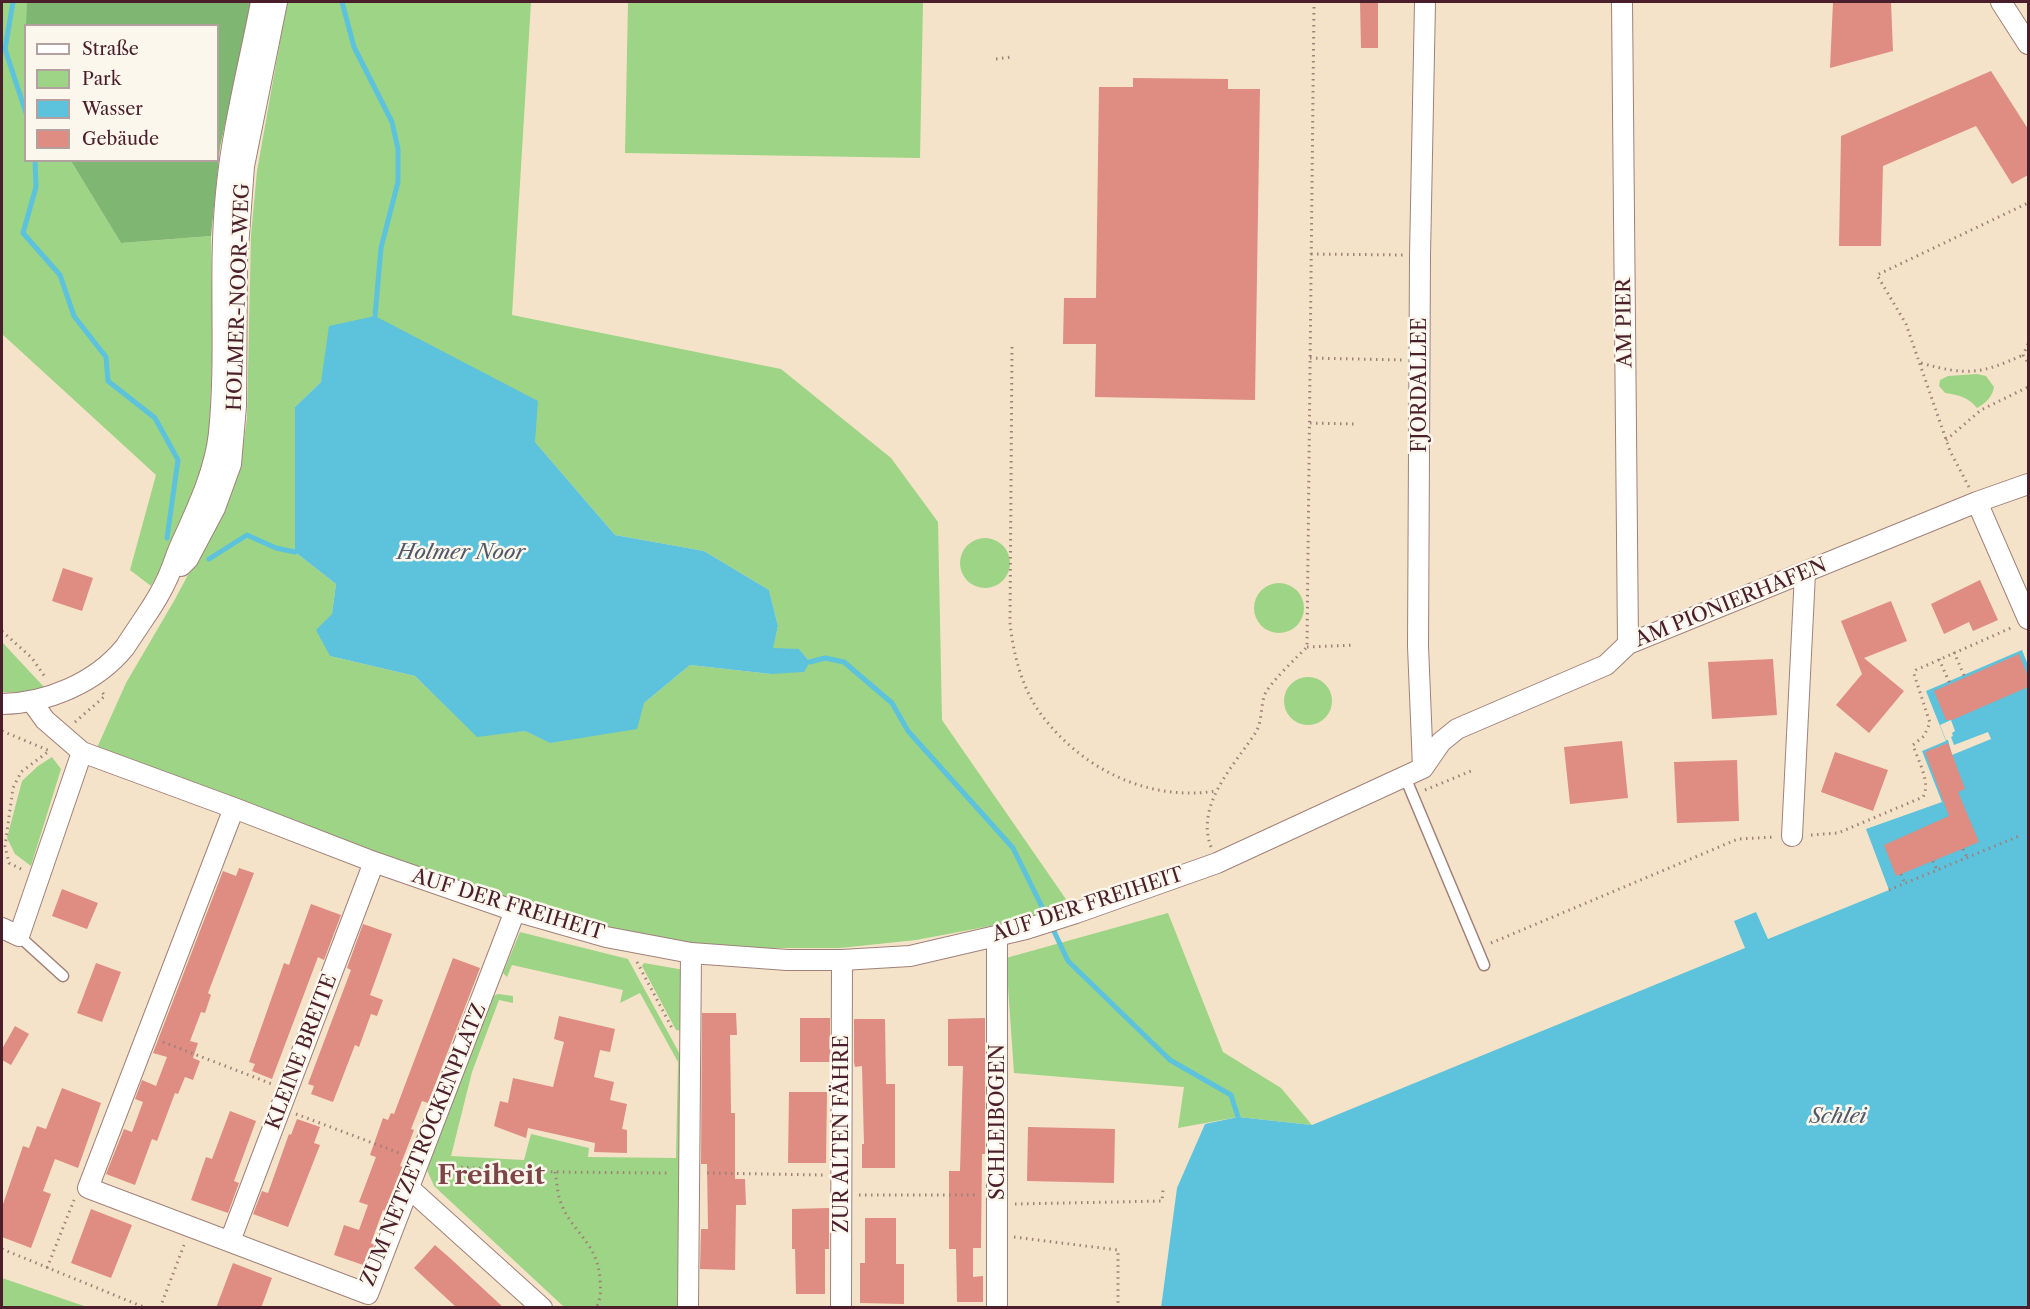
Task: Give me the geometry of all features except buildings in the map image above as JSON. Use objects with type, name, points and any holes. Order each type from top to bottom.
[{"type":"street","name":"HOLMER-NOOR-WEG","points":[[2,704],[32,702],[63,692],[110,663],[125,647],[157,599],[197,509],[213,463],[219,435],[222,248],[226,192],[261,2]]},
{"type":"street","name":"HOLMER-NOOR-WEG","points":[[168,578],[188,559],[215,508],[231,464],[236,406],[237,261],[244,166],[277,2]]},
{"type":"street","name":"FJORDALLEE","points":[[1414,772],[1418,646],[1420,256],[1425,2]]},
{"type":"street","name":"AM PIER","points":[[1622,2],[1628,644]]},
{"type":"street","points":[[2001,2],[2028,44]]},
{"type":"street","name":"AM PIONIERHAFEN","points":[[1414,772],[1440,742],[1457,729],[1606,665],[1628,644],[1977,502],[2028,484]]},
{"type":"street","points":[[1977,502],[2028,619]]},
{"type":"street","points":[[1792,836],[1805,573]]},
{"type":"street","name":"AUF DER FREIHEIT","points":[[32,702],[45,720],[82,752],[374,862],[515,911],[606,937],[691,953],[787,960],[910,956],[1026,929],[1217,863],[1414,772]]},
{"type":"street","points":[[10,932],[39,878],[82,752]]},
{"type":"street","points":[[88,1188],[234,808]]},
{"type":"street","name":"KLEINE BREITE","points":[[230,1241],[374,862]]},
{"type":"street","name":"ZUM NETZETROCKENPLATZ","points":[[88,1188],[369,1294],[515,911]]},
{"type":"street","name":"SCHLEIBOGEN","points":[[997,936],[997,1308]]},
{"type":"street","points":[[688,1308],[691,953]]},
{"type":"street","name":"ZUR ALTEN FÄHRE","points":[[841,1308],[842,960]]},
{"type":"street","points":[[409,1188],[542,1308]]},
{"type":"lane","points":[[1414,772],[1484,965]]},
{"type":"lane","points":[[10,932],[63,976]]},
{"type":"path","points":[[1217,863],[1206,835],[1212,799],[1258,729],[1266,692],[1307,647],[1314,2]]},
{"type":"path","points":[[996,59],[1012,57]]},
{"type":"path","points":[[1977,502],[1946,440],[1906,324],[1877,275],[2028,204]]},
{"type":"path","points":[[1311,254],[1420,256]]},
{"type":"path","points":[[1921,363],[1949,371],[1984,371],[2023,354],[2028,344]]},
{"type":"path","points":[[1012,347],[1010,623],[1023,680],[1037,708],[1063,740],[1108,773],[1129,783],[1159,791],[1186,794],[1216,791]]},
{"type":"path","points":[[2023,354],[2028,363]]},
{"type":"path","points":[[1311,358],[1420,361]]},
{"type":"path","points":[[1946,440],[1981,410],[2028,387]]},
{"type":"path","points":[[1310,423],[1355,424]]},
{"type":"path","points":[[2,631],[32,658],[49,682]]},
{"type":"path","points":[[1307,647],[1354,645]]},
{"type":"path","points":[[1954,652],[1965,678]]},
{"type":"path","points":[[1939,659],[1950,684]]},
{"type":"path","points":[[39,878],[9,863],[4,846],[13,788],[21,772],[47,754],[61,734],[105,696],[91,676]]},
{"type":"path","points":[[1889,890],[2019,837]]},
{"type":"path","points":[[1963,849],[1967,857]]},
{"type":"path","points":[[1933,861],[1937,870]]},
{"type":"path","points":[[1901,874],[1905,884]]},
{"type":"path","points":[[633,955],[674,1032]]},
{"type":"path","points":[[146,1036],[432,1165],[555,1172],[689,1174],[998,1199],[1162,1201],[1163,1190]]},
{"type":"path","points":[[555,1172],[560,1201],[570,1221],[591,1246],[599,1270],[601,1293],[596,1308]]},
{"type":"path","points":[[47,1268],[80,1185],[88,1188]]},
{"type":"path","points":[[160,1308],[191,1227]]},
{"type":"path","points":[[998,1235],[1118,1250],[1118,1308]]},
{"type":"path","points":[[2,1249],[146,1308]]},
{"type":"green space","points":[[2,2],[27,2],[27,24],[24,24],[24,162],[72,162],[121,243],[211,236],[213,337],[208,461],[193,506],[151,586],[130,570],[156,475],[2,334]]},
{"type":"green space","points":[[27,2],[252,2],[219,157],[219,24],[26,24]]},
{"type":"green space","points":[[287,2],[531,2],[512,315],[781,369],[891,458],[938,522],[942,720],[1070,905],[1001,924],[916,940],[840,948],[735,948],[650,939],[511,905],[96,750],[126,683],[174,601],[229,498],[241,461],[247,418],[251,235],[257,171]],"holes":[[[321,382],[535,442],[615,535],[704,551],[769,590],[778,626],[772,649],[799,649],[810,662],[771,674],[690,665],[644,703],[551,743],[525,731],[477,736],[415,676],[330,656],[336,584],[295,552],[295,407]]]},
{"type":"green space","points":[[628,2],[923,2],[920,158],[625,153]]},
{"type":"green space","points":[[72,162],[218,162],[211,236],[121,243]]},
{"type":"green space","points":[[1977,374],[1986,376],[1994,387],[1988,399],[1977,408],[1963,397],[1945,393],[1939,386],[1940,380],[1948,376]]},
{"type":"green space","points":[[985,538],[1003,545],[1010,563],[1003,581],[985,588],[967,581],[960,563],[967,545]]},
{"type":"green space","points":[[1279,583],[1297,590],[1304,608],[1297,626],[1279,633],[1261,626],[1254,608],[1261,590]]},
{"type":"green space","points":[[2,642],[44,687],[21,693],[2,692]]},
{"type":"green space","points":[[1303,677],[1313,677],[1325,684],[1332,696],[1332,706],[1325,718],[1313,725],[1303,725],[1288,714],[1284,706],[1284,696],[1295,681]]},
{"type":"green space","points":[[52,757],[61,769],[31,866],[15,854],[7,838],[22,781]]},
{"type":"green space","points":[[1168,913],[1223,1052],[1281,1088],[1312,1125],[1238,1117],[1178,1128],[1184,1087],[1014,1073],[1006,958]]},
{"type":"green space","points":[[520,932],[628,959],[683,1060],[681,1307],[564,1307],[434,1186],[427,1170],[493,996],[498,994],[513,996],[513,1003],[499,1000],[472,1072],[451,1156],[524,1160],[531,1134],[589,1148],[588,1157],[676,1158],[678,1062],[640,993],[620,1003],[623,990],[512,965],[507,977],[503,973]]},
{"type":"green space","points":[[644,963],[684,970],[682,1031],[676,1030],[642,966]]},
{"type":"green space","points":[[2,1278],[87,1307],[2,1307]]},
{"type":"water","name":"Holmer Noor","points":[[375,316],[538,401],[535,442],[615,535],[704,551],[769,590],[778,626],[773,648],[799,649],[810,662],[804,672],[771,674],[690,665],[644,703],[637,729],[550,743],[525,731],[477,737],[415,676],[330,656],[316,630],[332,614],[336,584],[295,552],[295,407],[321,382],[329,326]]},
{"type":"water","name":"Schlei","points":[[2022,650],[2028,665],[2028,1307],[1161,1308],[1177,1188],[1205,1124],[1238,1117],[1312,1125],[1745,948],[1734,921],[1756,912],[1768,939],[1889,890],[1866,829],[1942,802],[1922,751],[1946,741],[1926,691]]},
{"type":"pier","points":[[1951,720],[1955,731],[1951,737],[1954,745],[1988,732],[1991,739],[1952,755],[1948,740],[1940,725]]},
{"type":"waterway","points":[[13,2],[5,49],[24,107]]},
{"type":"waterway","points":[[342,2],[354,47],[392,122],[398,149],[398,182],[381,248],[375,316]]},
{"type":"waterway","points":[[35,162],[36,187],[23,233],[60,275],[74,316],[106,357],[108,381],[155,418],[178,460],[167,538]]},
{"type":"waterway","points":[[209,559],[247,535],[276,548],[295,552]]},
{"type":"waterway","points":[[810,662],[825,658],[844,662],[892,703],[908,731],[1013,848],[1047,917]]},
{"type":"waterway","points":[[1051,925],[1068,961],[1170,1060],[1231,1095],[1238,1117]]},
{"type":"district","name":"Freiheit","points":[[491,1176]]}]
